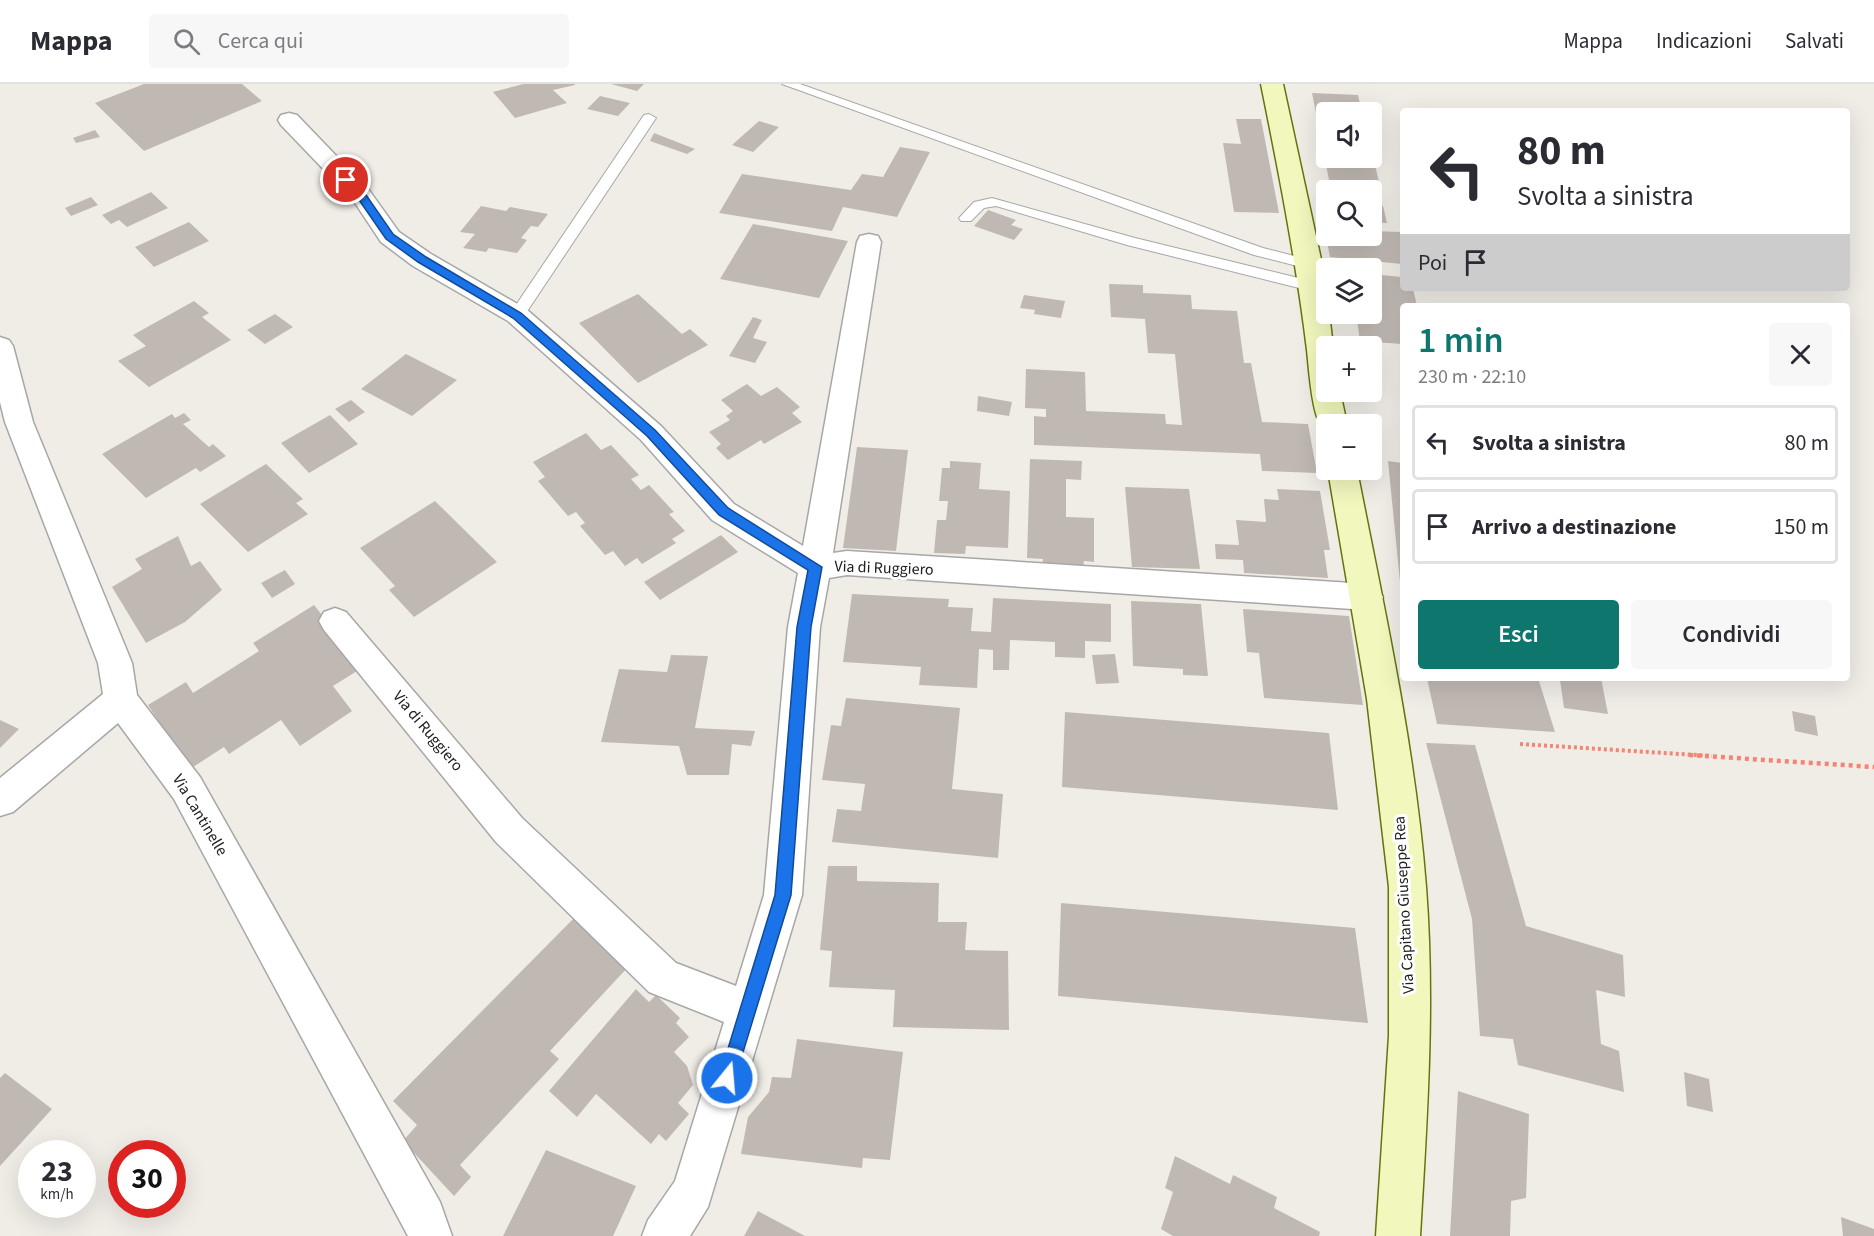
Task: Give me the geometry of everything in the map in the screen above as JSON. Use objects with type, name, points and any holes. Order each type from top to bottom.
[{"type":"street","points":[[1272,84],[1310,275],[1318,336]]},
{"type":"street","points":[[289,120],[361,195],[390,237],[422,260],[517,315],[651,433],[723,512],[815,567],[869,242]]},
{"type":"street","name":"Via Cantinelle","points":[[0,346],[19,422],[115,663],[121,700],[187,788],[424,1218],[430,1236]]},
{"type":"street","name":"Via Capitano Giuseppe Rea","points":[[1344,480],[1367,597],[1404,849],[1409,958],[1408,1084],[1398,1236]]},
{"type":"street","name":"Via di Ruggiero","points":[[664,1236],[693,1192],[783,895],[804,627],[815,567],[847,563],[1367,597]]},
{"type":"street","name":"Via di Ruggiero","points":[[335,621],[509,830],[663,978],[748,1011]]},
{"type":"street","points":[[0,800],[121,700]]},
{"type":"lane","points":[[788,84],[1259,252],[1310,275]]},
{"type":"lane","points":[[517,315],[649,118]]},
{"type":"lane","points":[[966,218],[973,209],[985,201],[997,202],[1132,242],[1310,275]]},
{"type":"path","points":[[1520,744],[1874,767]]},
{"type":"building","points":[[144,84],[242,84],[262,101],[144,151],[95,103]]},
{"type":"building","points":[[523,84],[575,85],[553,90],[567,103],[515,118],[493,92]]},
{"type":"building","points":[[611,84],[644,84],[637,91]]},
{"type":"building","points":[[1312,93],[1358,95],[1360,102],[1316,102],[1316,113]]},
{"type":"building","points":[[600,96],[630,103],[618,116],[587,109]]},
{"type":"building","points":[[1236,119],[1261,119],[1279,213],[1234,212],[1223,143],[1241,144]]},
{"type":"building","points":[[759,121],[779,127],[753,152],[732,145]]},
{"type":"building","points":[[95,130],[100,137],[76,143],[73,138]]},
{"type":"building","points":[[654,133],[695,149],[687,154],[650,141]]},
{"type":"building","points":[[900,147],[930,152],[897,217],[843,207],[832,231],[719,213],[742,174],[851,190],[862,174],[883,177]]},
{"type":"building","points":[[1327,168],[1376,168],[1379,180],[1329,180]]},
{"type":"building","points":[[151,192],[168,208],[127,227],[119,220],[111,224],[102,215]]},
{"type":"building","points":[[91,197],[98,205],[71,216],[65,208]]},
{"type":"building","points":[[481,206],[506,211],[510,207],[548,214],[538,227],[531,226],[521,238],[527,240],[517,253],[489,248],[486,252],[463,248],[475,234],[460,232]]},
{"type":"building","points":[[1382,206],[1383,206],[1387,223],[1382,223]]},
{"type":"building","points":[[988,210],[1016,220],[1011,225],[1023,229],[1014,240],[974,226]]},
{"type":"building","points":[[189,222],[209,241],[154,267],[135,247]]},
{"type":"building","points":[[753,224],[848,241],[819,298],[720,279]]},
{"type":"building","points":[[1382,231],[1400,232],[1400,264],[1382,262],[1382,258],[1330,257],[1328,246],[1382,246]]},
{"type":"building","points":[[1382,275],[1400,277],[1400,291],[1414,291],[1416,303],[1400,303],[1400,344],[1382,343],[1382,336],[1359,336],[1357,324],[1382,324]]},
{"type":"building","points":[[1109,284],[1143,285],[1143,293],[1191,295],[1192,309],[1237,311],[1244,363],[1251,363],[1262,422],[1308,424],[1316,473],[1262,471],[1260,454],[1034,445],[1034,416],[1046,417],[1046,409],[1025,408],[1026,369],[1085,372],[1086,411],[1165,414],[1166,424],[1182,425],[1175,354],[1148,353],[1145,319],[1111,317]]},
{"type":"building","points":[[638,294],[682,334],[690,329],[708,345],[638,383],[579,323]]},
{"type":"building","points":[[1024,295],[1065,301],[1061,318],[1034,314],[1035,310],[1020,308]]},
{"type":"building","points":[[194,301],[209,313],[202,317],[231,340],[149,387],[118,361],[146,346],[133,335]]},
{"type":"building","points":[[275,314],[293,327],[265,344],[247,330]]},
{"type":"building","points":[[753,317],[762,320],[753,338],[767,342],[755,363],[729,356]]},
{"type":"building","points":[[406,354],[457,380],[412,416],[361,389]]},
{"type":"building","points":[[747,384],[761,396],[777,387],[800,407],[792,413],[802,422],[764,444],[761,440],[728,460],[716,448],[721,444],[709,432],[730,420],[726,416],[733,411],[721,400]]},
{"type":"building","points":[[978,396],[1012,402],[1009,416],[977,411]]},
{"type":"building","points":[[351,400],[365,412],[349,422],[335,409]]},
{"type":"building","points":[[184,413],[191,420],[183,424],[209,447],[213,444],[226,456],[200,472],[196,468],[146,498],[102,454],[172,414],[175,418]]},
{"type":"building","points":[[330,415],[358,444],[309,473],[281,443]]},
{"type":"building","points":[[586,433],[601,450],[611,445],[639,475],[631,479],[641,490],[649,485],[674,512],[669,514],[685,531],[672,539],[676,543],[642,564],[637,558],[625,566],[613,551],[605,555],[580,526],[585,523],[576,512],[568,516],[538,481],[545,477],[533,462]]},
{"type":"building","points":[[857,447],[908,450],[896,551],[843,548]]},
{"type":"building","points":[[1030,459],[1082,461],[1081,480],[1066,479],[1066,517],[1094,518],[1094,562],[1084,561],[1083,568],[1042,566],[1043,559],[1027,558]]},
{"type":"building","points":[[950,461],[981,463],[979,489],[1010,491],[1008,548],[966,546],[965,554],[934,553],[937,520],[946,520],[948,501],[939,501],[942,468],[950,468]]},
{"type":"building","points":[[1388,461],[1400,463],[1400,582]]},
{"type":"building","points":[[266,464],[303,499],[296,503],[308,514],[248,552],[200,504]]},
{"type":"building","points":[[1125,487],[1189,489],[1200,569],[1132,567]]},
{"type":"building","points":[[1277,489],[1320,491],[1330,550],[1324,550],[1328,578],[1244,573],[1243,560],[1216,559],[1215,544],[1239,545],[1236,520],[1266,522],[1264,499],[1279,500]]},
{"type":"building","points":[[435,501],[497,562],[414,617],[389,590],[395,586],[360,548]]},
{"type":"building","points":[[721,535],[738,552],[660,600],[644,582]]},
{"type":"building","points":[[178,536],[191,566],[200,561],[222,590],[185,622],[146,643],[112,587],[142,569],[135,559]]},
{"type":"building","points":[[285,570],[295,584],[272,598],[261,583]]},
{"type":"building","points":[[852,594],[949,599],[948,607],[973,608],[971,631],[991,632],[993,598],[1111,604],[1111,642],[1085,641],[1085,658],[1055,657],[1055,642],[1010,640],[1009,670],[993,670],[993,650],[979,649],[977,688],[919,685],[921,667],[843,662]]},
{"type":"building","points":[[1131,601],[1201,604],[1208,676],[1183,675],[1183,669],[1133,666]]},
{"type":"building","points":[[314,605],[354,655],[347,659],[357,671],[333,686],[352,711],[300,746],[281,720],[229,754],[224,747],[190,769],[148,705],[186,682],[193,693],[259,651],[253,643]]},
{"type":"building","points":[[1243,609],[1349,616],[1363,705],[1264,698],[1259,653],[1247,652]]},
{"type":"building","points":[[1115,654],[1119,683],[1096,684],[1092,655]]},
{"type":"building","points":[[671,655],[708,656],[695,728],[755,731],[751,746],[732,744],[729,775],[687,775],[679,746],[601,742],[619,669],[667,672]]},
{"type":"building","points":[[1428,681],[1539,681],[1555,732],[1437,724]]},
{"type":"building","points":[[1560,681],[1602,681],[1608,714],[1564,708]]},
{"type":"building","points":[[846,698],[960,708],[952,789],[1003,794],[998,858],[832,842],[837,809],[861,811],[865,784],[822,780],[831,725],[841,726]]},
{"type":"building","points":[[1792,711],[1815,716],[1818,736],[1795,731]]},
{"type":"building","points":[[1065,712],[1329,733],[1338,810],[1062,787]]},
{"type":"building","points":[[0,720],[19,729],[0,748]]},
{"type":"building","points":[[1426,743],[1475,745],[1526,926],[1623,955],[1625,997],[1596,990],[1601,1044],[1619,1051],[1624,1092],[1518,1065],[1513,1039],[1480,1036],[1472,919]]},
{"type":"building","points":[[828,866],[857,866],[857,881],[939,883],[938,922],[967,922],[965,950],[1008,951],[1009,1030],[893,1027],[895,990],[829,987],[832,951],[820,950]]},
{"type":"building","points":[[1061,903],[1355,928],[1368,1023],[1058,996]]},
{"type":"building","points":[[574,918],[628,967],[550,1051],[559,1059],[460,1165],[471,1177],[454,1196],[403,1141],[417,1125],[393,1101]]},
{"type":"building","points":[[636,989],[649,1002],[656,995],[680,1018],[676,1023],[689,1037],[674,1052],[687,1066],[693,1085],[678,1103],[689,1114],[666,1141],[659,1134],[651,1144],[596,1094],[577,1117],[549,1091]]},
{"type":"building","points":[[797,1039],[903,1052],[890,1160],[863,1158],[862,1168],[741,1154],[748,1117],[769,1092],[772,1077],[791,1078]]},
{"type":"building","points":[[1684,1072],[1709,1079],[1713,1112],[1687,1106]]},
{"type":"building","points":[[5,1073],[52,1109],[24,1140],[18,1140],[18,1146],[0,1166],[0,1078]]},
{"type":"building","points":[[1458,1091],[1529,1114],[1526,1198],[1511,1201],[1510,1236],[1450,1236]]},
{"type":"building","points":[[546,1150],[636,1186],[613,1236],[503,1236]]},
{"type":"building","points":[[1175,1156],[1230,1184],[1233,1175],[1277,1197],[1274,1208],[1320,1232],[1319,1236],[1173,1236],[1161,1229],[1173,1192],[1165,1188]]},
{"type":"building","points":[[758,1211],[805,1236],[744,1236]]},
{"type":"building","points":[[1841,1217],[1874,1229],[1874,1236],[1843,1236]]},
{"type":"route","points":[[346,180],[361,195],[390,237],[422,260],[517,315],[651,433],[723,512],[815,567],[804,627],[783,895],[727,1078]]}]
